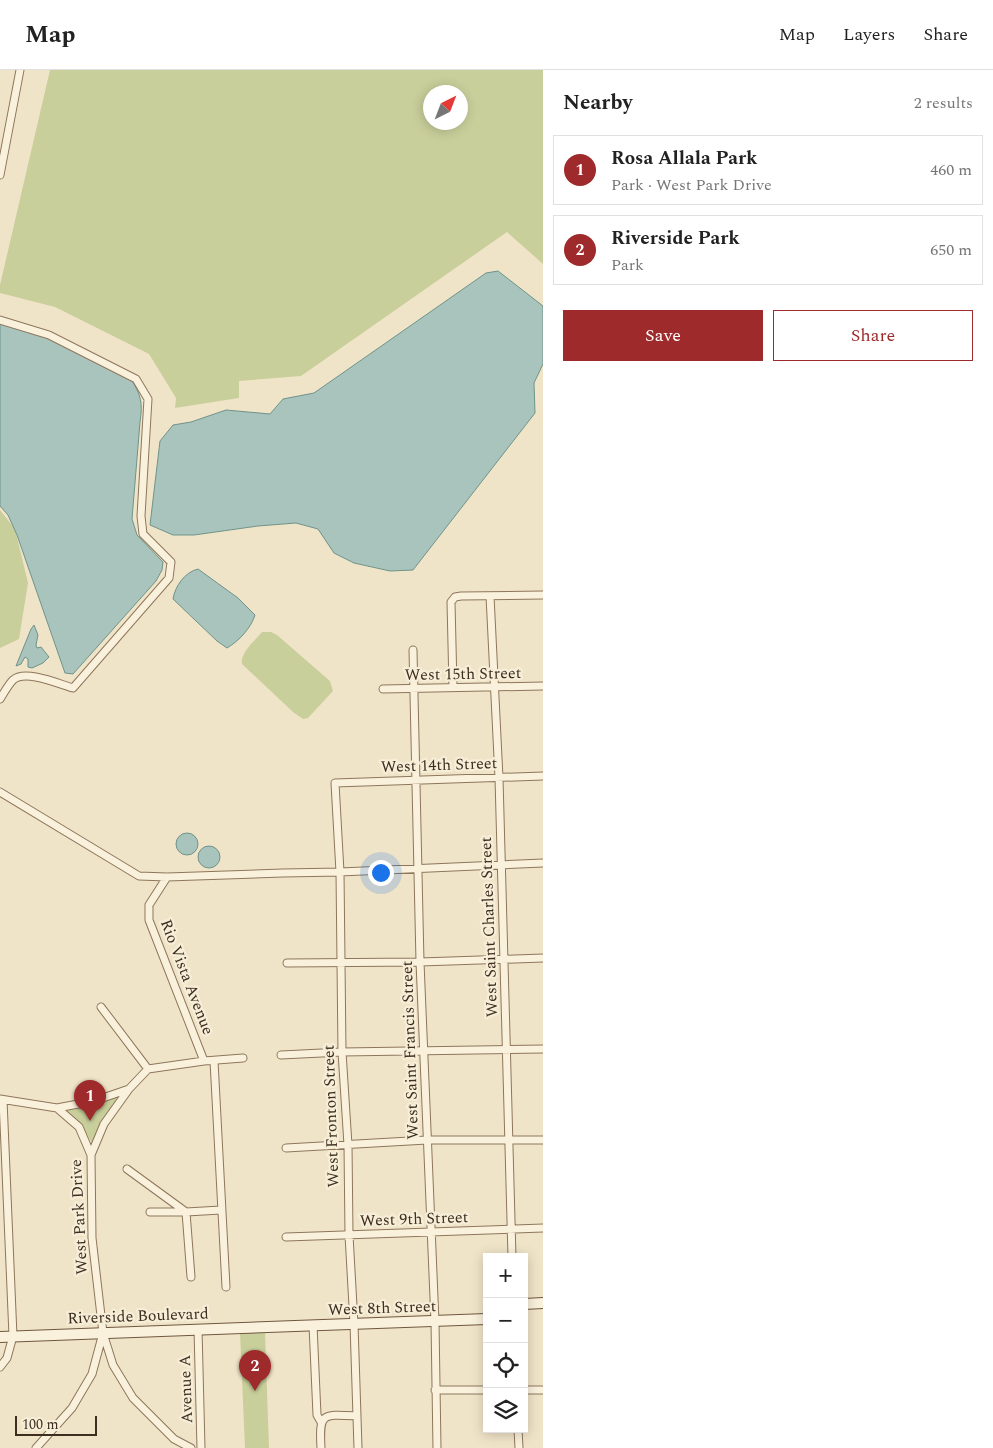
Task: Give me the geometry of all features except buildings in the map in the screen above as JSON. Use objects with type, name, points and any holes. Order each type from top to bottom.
[{"type":"street","points":[[0,175],[20,70]]},
{"type":"street","points":[[0,320],[49,334],[136,379],[148,399],[141,516],[143,534],[171,562],[169,578],[73,688],[30,675],[20,676],[13,680],[0,699]]},
{"type":"street","points":[[453,687],[451,602],[455,597],[543,594]]},
{"type":"street","name":"West Saint Charles Street","points":[[490,596],[499,778],[512,1253]]},
{"type":"street","name":"West Saint Francis Street","points":[[414,650],[420,962],[432,1232],[437,1448]]},
{"type":"street","name":"West 15th Street","points":[[383,689],[543,686]]},
{"type":"street","name":"West 14th Street","points":[[336,783],[543,776]]},
{"type":"street","name":"West Fronton Street","points":[[336,783],[340,872],[342,1052],[348,1145],[349,1234],[358,1448]]},
{"type":"street","points":[[0,792],[139,876],[167,877],[419,870],[543,863]]},
{"type":"street","name":"Rio Vista Avenue","points":[[167,877],[149,905],[149,920],[204,1061]]},
{"type":"street","points":[[287,963],[420,962],[543,958]]},
{"type":"street","points":[[101,1007],[148,1068]]},
{"type":"street","points":[[281,1055],[342,1052],[543,1050]]},
{"type":"street","points":[[91,1156],[104,1124],[128,1089],[148,1068],[243,1058]]},
{"type":"street","points":[[214,1061],[226,1287]]},
{"type":"street","points":[[0,1367],[7,1358],[13,1336],[2,1100],[57,1108],[94,1101],[128,1089]]},
{"type":"street","name":"West Park Drive","points":[[57,1108],[79,1127],[91,1156],[92,1238],[103,1333]]},
{"type":"street","points":[[286,1148],[427,1140],[543,1140]]},
{"type":"street","points":[[127,1169],[186,1212]]},
{"type":"street","points":[[150,1212],[221,1210]]},
{"type":"street","points":[[186,1212],[190,1277]]},
{"type":"street","name":"West 9th Street","points":[[286,1237],[543,1228]]},
{"type":"street","points":[[528,1304],[543,1303]]},
{"type":"street","name":"West 8th Street","points":[[277,1326],[483,1319]]},
{"type":"street","points":[[313,1325],[317,1415],[321,1422]]},
{"type":"street","name":"Riverside Boulevard","points":[[0,1336],[277,1326]]},
{"type":"street","name":"Avenue A","points":[[198,1329],[201,1448]]},
{"type":"street","points":[[36,1448],[72,1408],[92,1374],[103,1333]]},
{"type":"street","points":[[103,1333],[113,1365],[133,1398],[174,1439],[191,1448]]},
{"type":"street","points":[[435,1390],[483,1390]]},
{"type":"street","points":[[528,1390],[543,1390]]},
{"type":"street","points":[[321,1448],[320,1425],[323,1419],[329,1416],[356,1416]]},
{"type":"street","points":[[518,1433],[519,1448]]},
{"type":"green space","points":[[50,70],[543,70],[543,264],[507,232],[301,376],[239,381],[239,398],[175,408],[176,398],[149,354],[55,307],[0,293],[0,285]]},
{"type":"green space","points":[[0,510],[15,529],[28,583],[19,639],[0,648]]},
{"type":"green space","points":[[262,632],[271,632],[277,635],[330,681],[333,691],[308,718],[303,719],[293,712],[242,664],[243,655]]},
{"type":"green space","points":[[115,1097],[117,1099],[92,1143],[81,1125],[65,1109],[90,1105]]},
{"type":"green space","points":[[265,1332],[269,1448],[245,1448],[240,1333]]},
{"type":"water","points":[[498,271],[543,306],[543,364],[534,383],[535,413],[413,570],[390,571],[354,563],[334,553],[318,529],[296,523],[194,535],[173,535],[150,525],[160,441],[173,425],[191,422],[226,410],[270,414],[283,399],[314,393],[486,273]]},
{"type":"water","points":[[0,324],[47,336],[131,379],[140,399],[141,415],[132,519],[137,535],[163,562],[162,570],[156,581],[73,674],[65,673],[17,535],[8,515],[0,506]]},
{"type":"water","points":[[198,569],[238,598],[255,615],[251,625],[244,634],[227,648],[217,641],[173,599],[181,580],[189,573]]},
{"type":"water","points":[[34,625],[38,635],[37,648],[41,647],[49,657],[43,663],[32,668],[28,667],[28,659],[25,657],[21,664],[16,666],[31,629]]},
{"type":"water","points":[[187,833],[195,836],[198,844],[195,852],[187,855],[179,852],[176,844],[179,836]]},
{"type":"water","points":[[209,846],[217,849],[220,857],[217,865],[209,868],[201,865],[198,857],[201,849]]},
{"type":"place","name":"Rosa Allala Park","points":[[90,1121]]},
{"type":"place","name":"Riverside Park","points":[[255,1391]]}]
